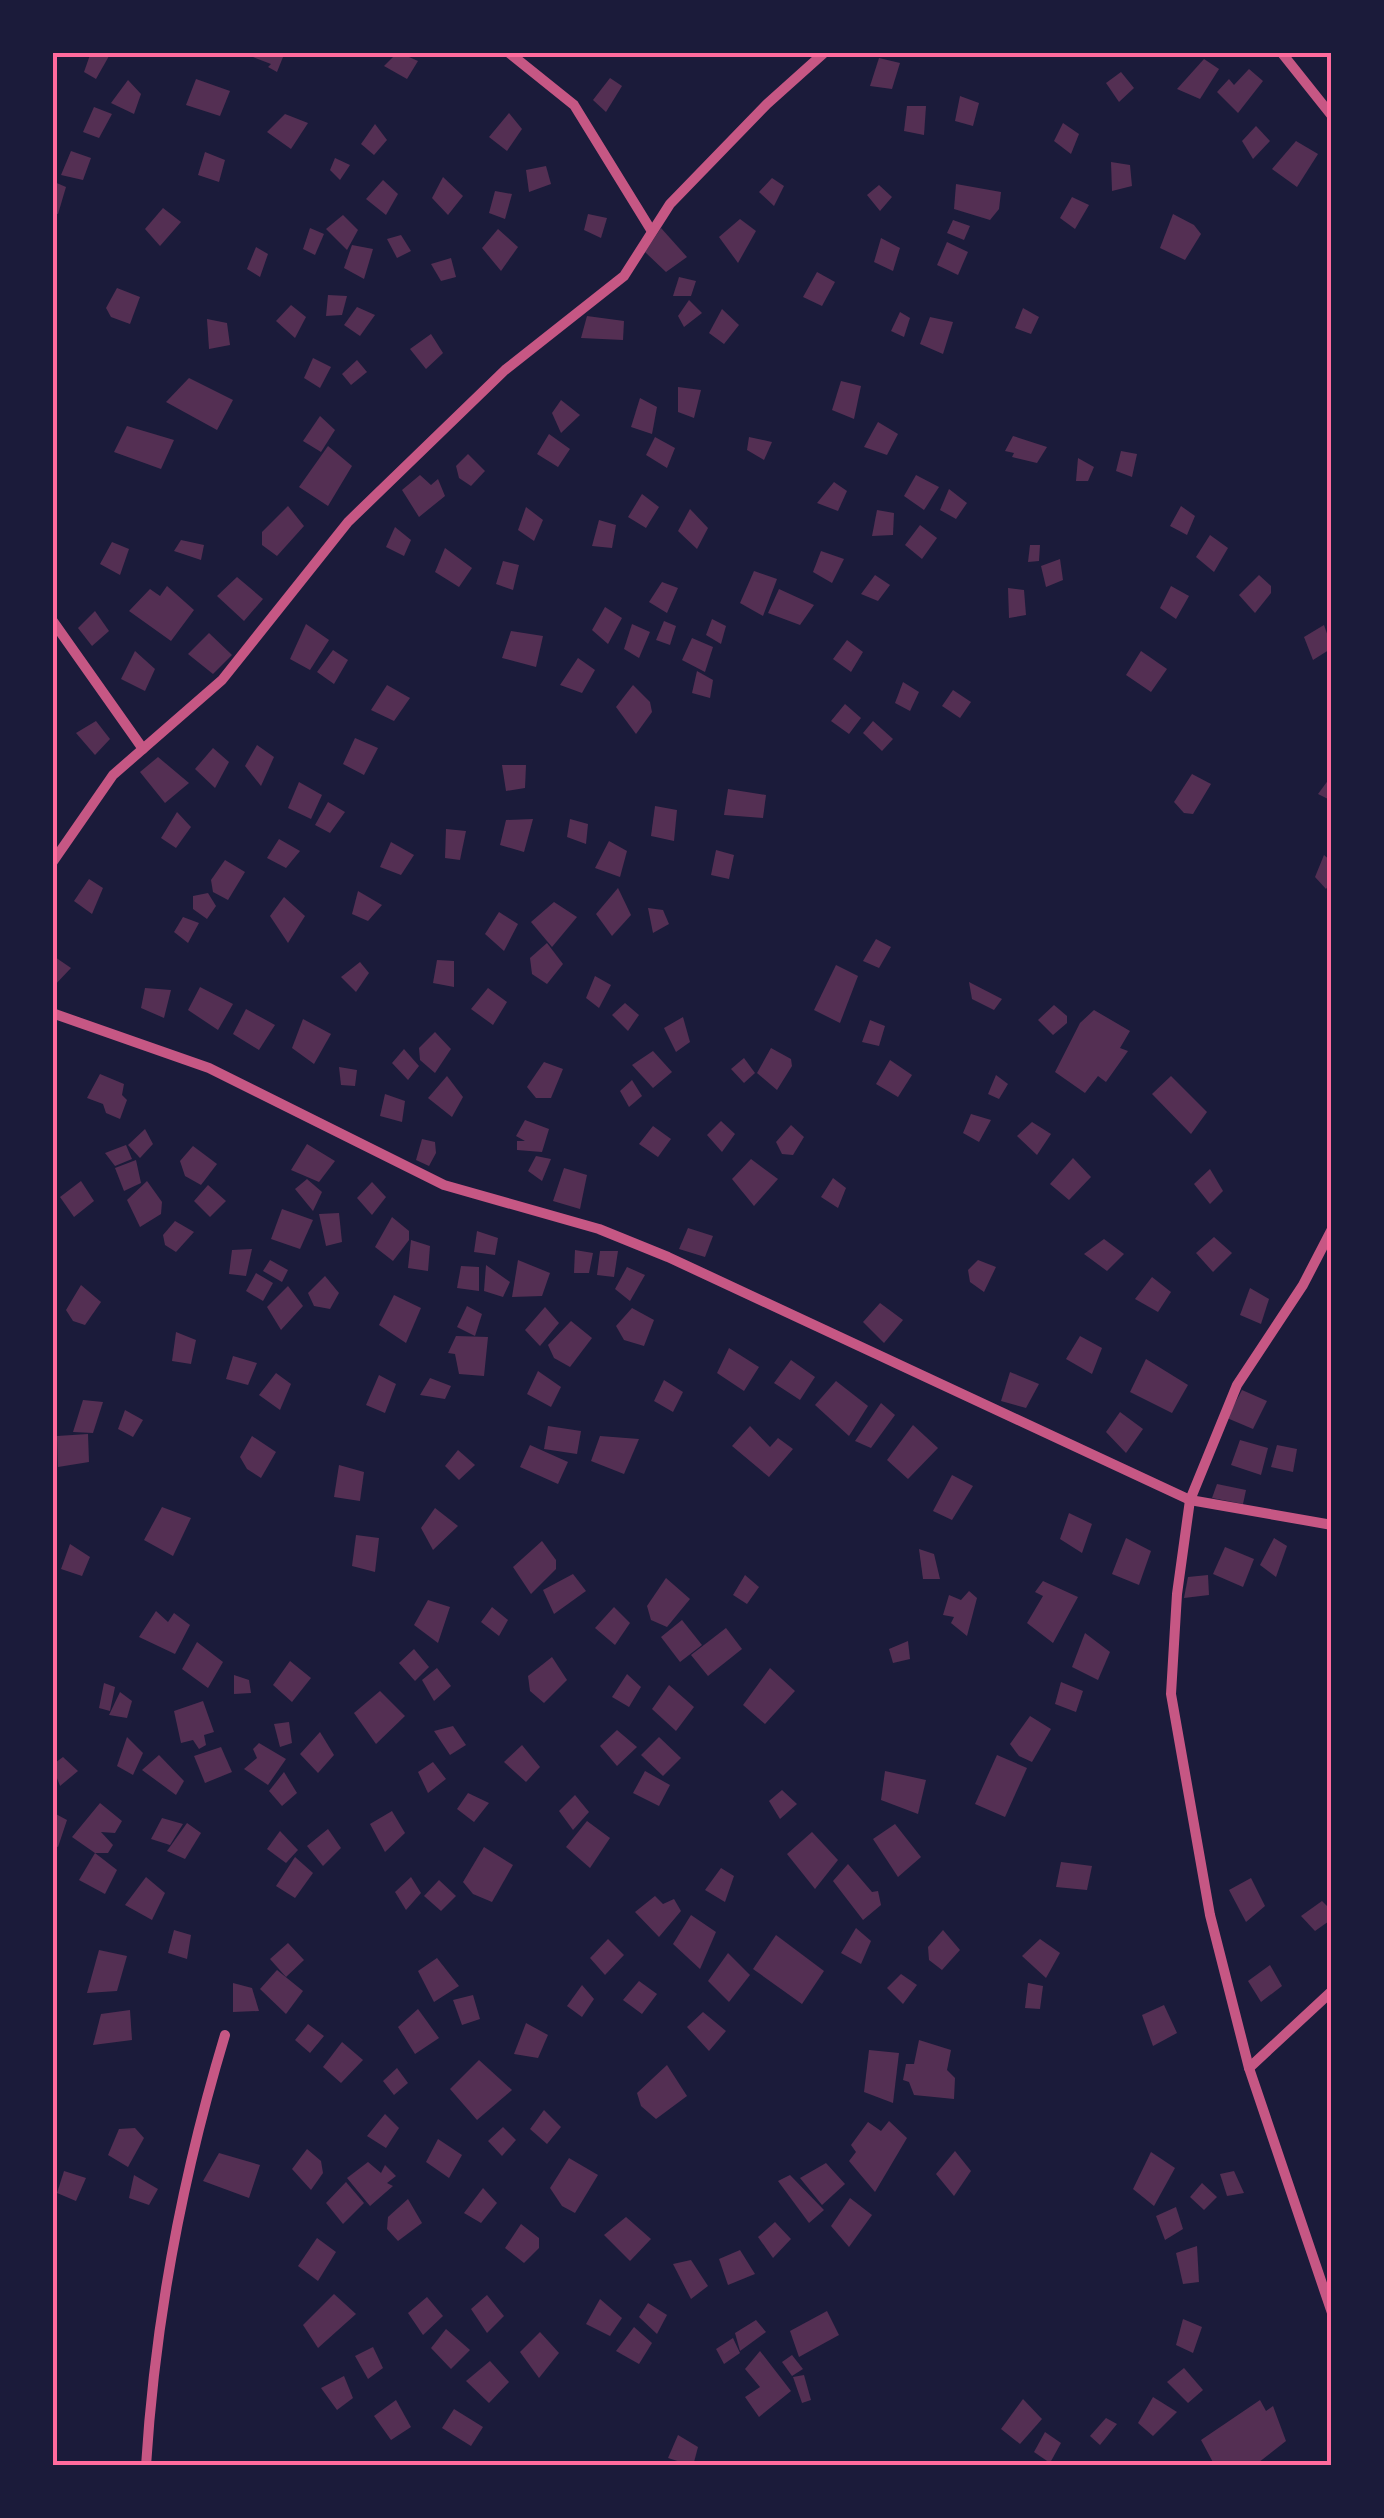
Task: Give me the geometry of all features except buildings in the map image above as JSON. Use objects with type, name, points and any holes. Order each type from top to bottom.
[{"type":"street","points":[[508,52],[574,105],[652,230]]},
{"type":"street","points":[[52,863],[113,776],[222,680],[348,522],[506,370],[624,276],[670,204],[767,104],[825,52]]},
{"type":"street","points":[[1281,52],[1332,116]]},
{"type":"street","points":[[52,620],[143,749]]},
{"type":"street","points":[[52,1013],[209,1068],[444,1185],[599,1230],[668,1256],[1190,1500],[1332,1525]]},
{"type":"street","points":[[1332,1229],[1303,1286],[1237,1385],[1190,1500],[1177,1594],[1172,1694],[1210,1915],[1248,2068],[1332,2314]]},
{"type":"street","points":[[1248,2068],[1332,1991]]},
{"type":"street","points":[[146,2466],[150,2410],[195,2135],[224,2035]]}]
